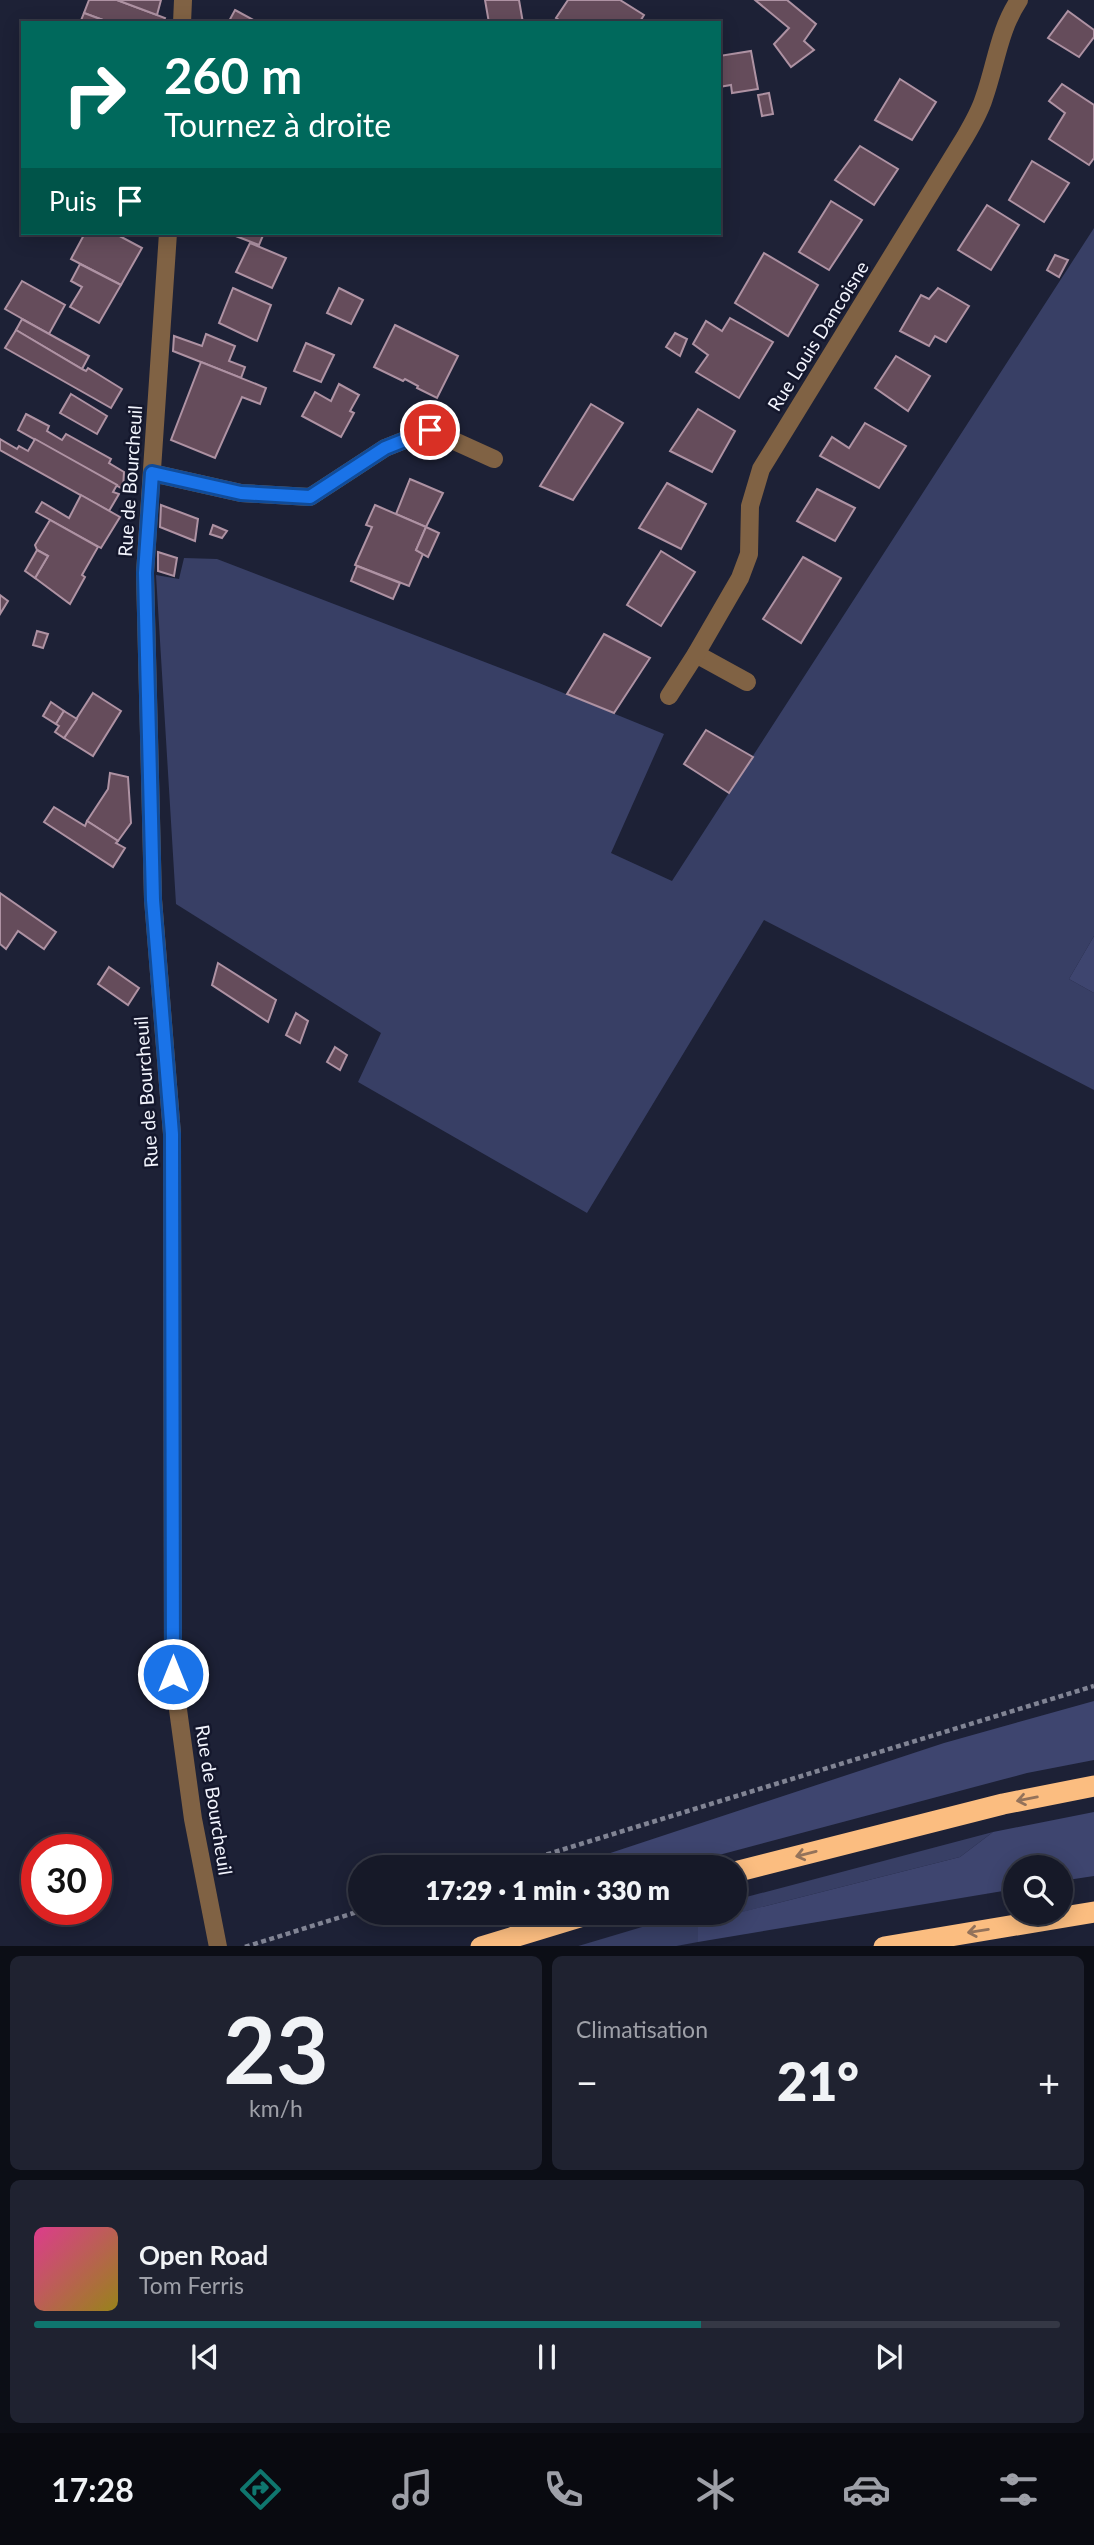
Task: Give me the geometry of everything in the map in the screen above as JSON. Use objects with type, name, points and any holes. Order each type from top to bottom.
[{"type":"highway","points":[[747,1869],[1003,1804],[1094,1786]]},
{"type":"highway","points":[[890,1946],[1094,1912]]},
{"type":"highway","points":[[484,1946],[553,1925]]},
{"type":"street","points":[[182,21],[183,0]]},
{"type":"street","name":"Rue Louis Dancoisne","points":[[669,696],[740,578],[749,554],[750,506],[761,469],[965,137],[984,99],[995,53],[1011,11],[1019,0]]},
{"type":"street","name":"Rue de Bourcheuil","points":[[168,235],[145,573],[153,900],[172,1134],[173,1674],[193,1819],[218,1946]]},
{"type":"street","points":[[152,473],[241,493],[310,497],[385,448],[430,430],[494,458]]},
{"type":"street","points":[[696,654],[747,682]]},
{"type":"path","points":[[545,1855],[1094,1686]]},
{"type":"path","points":[[248,1946],[348,1916]]},
{"type":"shaded area","points":[[1094,228],[1094,936],[1069,979],[1094,993],[1094,1090],[764,920],[587,1213],[358,1082],[381,1033],[176,904],[156,575],[179,579],[184,558],[217,559],[664,734],[611,853],[672,881]]},
{"type":"shaded area","points":[[1094,936],[1094,993],[1069,979]]},
{"type":"shaded area","points":[[1094,1701],[1094,1760],[1027,1773],[719,1855],[604,1855],[944,1743]]},
{"type":"shaded area","points":[[1094,1812],[1094,1876],[1073,1879],[1073,1855],[1003,1855],[1003,1891],[698,1942],[698,1925],[747,1925],[747,1911],[960,1857],[993,1832]]},
{"type":"shaded area","points":[[993,1832],[960,1857],[747,1911],[747,1897]]},
{"type":"shaded area","points":[[649,1925],[699,1925],[698,1942],[676,1946],[578,1946]]},
{"type":"building","points":[[89,0],[117,0],[165,18],[164,21],[106,21],[84,13]]},
{"type":"building","points":[[117,0],[161,0],[157,15]]},
{"type":"building","points":[[485,0],[519,0],[523,21],[489,21]]},
{"type":"building","points":[[568,0],[620,0],[644,15],[640,21],[561,21],[556,18]]},
{"type":"building","points":[[755,0],[787,0],[816,24],[804,41],[814,50],[791,67],[774,44],[789,28]]},
{"type":"building","points":[[235,10],[255,21],[229,21]]},
{"type":"building","points":[[1068,11],[1094,30],[1094,37],[1079,57],[1048,38]]},
{"type":"building","points":[[84,13],[106,21],[81,21]]},
{"type":"building","points":[[751,51],[758,89],[732,93],[731,85],[721,87],[721,56]]},
{"type":"building","points":[[900,79],[936,102],[912,140],[875,120]]},
{"type":"building","points":[[1062,84],[1094,105],[1094,158],[1089,165],[1049,139],[1065,113],[1049,101]]},
{"type":"building","points":[[769,93],[773,114],[762,116],[758,95]]},
{"type":"building","points":[[860,146],[898,169],[874,205],[835,180]]},
{"type":"building","points":[[1032,161],[1069,183],[1044,222],[1009,200]]},
{"type":"building","points":[[831,201],[862,220],[829,270],[799,252]]},
{"type":"building","points":[[987,205],[1019,225],[991,270],[958,250]]},
{"type":"building","points":[[84,235],[118,235],[142,248],[121,285],[71,259]]},
{"type":"building","points":[[233,235],[263,235],[259,245]]},
{"type":"building","points":[[250,243],[286,258],[272,288],[236,272]]},
{"type":"building","points":[[764,253],[818,285],[788,336],[735,303]]},
{"type":"building","points":[[1055,255],[1068,260],[1059,277],[1047,270]]},
{"type":"building","points":[[80,264],[121,285],[99,323],[70,307],[82,287],[71,281]]},
{"type":"building","points":[[22,281],[65,305],[49,334],[5,309]]},
{"type":"building","points":[[233,288],[271,305],[257,341],[219,323]]},
{"type":"building","points":[[339,288],[363,300],[351,324],[327,313]]},
{"type":"building","points":[[938,288],[969,306],[946,342],[935,336],[929,346],[900,331],[921,295],[929,299]]},
{"type":"building","points":[[730,318],[773,342],[739,398],[696,372],[708,355],[693,344],[706,321],[722,331]]},
{"type":"building","points":[[22,319],[89,356],[82,369],[16,330]]},
{"type":"building","points":[[395,325],[458,356],[437,398],[405,379],[403,381],[374,367]]},
{"type":"building","points":[[16,330],[122,389],[111,408],[5,348]]},
{"type":"building","points":[[675,333],[687,339],[680,356],[666,347]]},
{"type":"building","points":[[206,334],[235,346],[229,361],[245,367],[241,378],[173,351],[174,336],[202,346]]},
{"type":"building","points":[[306,343],[334,355],[321,382],[294,371]]},
{"type":"building","points":[[896,356],[930,376],[908,411],[875,388]]},
{"type":"building","points":[[201,362],[266,388],[260,404],[242,397],[215,458],[171,440]]},
{"type":"building","points":[[339,384],[359,395],[350,411],[354,413],[341,437],[302,416],[315,392],[331,401]]},
{"type":"building","points":[[71,394],[107,416],[97,434],[60,413]]},
{"type":"building","points":[[591,404],[623,423],[573,500],[540,486]]},
{"type":"building","points":[[698,409],[735,431],[712,472],[670,451]]},
{"type":"building","points":[[26,414],[49,426],[47,431],[62,440],[66,434],[111,459],[109,463],[124,472],[123,489],[18,430]]},
{"type":"building","points":[[865,423],[906,446],[879,488],[820,456],[832,437],[849,448]]},
{"type":"building","points":[[0,439],[17,449],[19,446],[28,451],[35,439],[117,485],[113,492],[119,494],[109,511],[0,450]]},
{"type":"building","points":[[410,479],[443,493],[426,527],[396,514]]},
{"type":"building","points":[[667,483],[706,504],[681,549],[639,528]]},
{"type":"building","points":[[817,489],[855,508],[835,541],[797,521]]},
{"type":"building","points":[[81,495],[120,517],[101,548],[36,512],[42,502],[69,518]]},
{"type":"building","points":[[161,505],[198,519],[195,541],[160,527]]},
{"type":"building","points":[[375,505],[426,527],[416,550],[423,554],[409,586],[355,565],[372,527],[366,525]]},
{"type":"building","points":[[50,520],[98,547],[70,604],[35,578],[48,556],[37,550],[35,545]]},
{"type":"building","points":[[213,525],[227,531],[222,538],[210,534]]},
{"type":"building","points":[[426,527],[439,533],[428,557],[416,550]]},
{"type":"building","points":[[37,550],[48,556],[35,578],[25,571]]},
{"type":"building","points":[[661,551],[695,572],[661,626],[627,605]]},
{"type":"building","points":[[158,552],[177,558],[174,576],[158,571]]},
{"type":"building","points":[[803,557],[841,578],[801,643],[763,619]]},
{"type":"building","points":[[357,566],[400,583],[393,599],[351,581]]},
{"type":"building","points":[[0,595],[8,601],[0,614]]},
{"type":"building","points":[[37,631],[48,634],[43,648],[33,645]]},
{"type":"building","points":[[604,634],[650,658],[614,713],[567,694]]},
{"type":"building","points":[[93,693],[121,711],[93,756],[64,738]]},
{"type":"building","points":[[51,702],[64,711],[56,724],[43,716]]},
{"type":"building","points":[[64,711],[77,719],[64,738],[55,732],[59,726],[56,724]]},
{"type":"building","points":[[706,730],[753,757],[729,793],[684,764]]},
{"type":"building","points":[[110,773],[128,777],[131,823],[118,841],[87,821],[108,789]]},
{"type":"building","points":[[54,807],[85,826],[87,821],[125,848],[113,867],[44,822]]},
{"type":"building","points":[[0,893],[56,932],[44,949],[18,931],[6,949],[0,944]]},
{"type":"building","points":[[218,963],[276,1000],[268,1022],[212,985]]},
{"type":"building","points":[[109,967],[139,988],[128,1005],[98,984]]},
{"type":"building","points":[[296,1013],[308,1021],[300,1043],[286,1035]]},
{"type":"building","points":[[335,1047],[347,1055],[340,1070],[327,1062]]},
{"type":"route","points":[[173,1674],[172,1134],[153,900],[145,573],[152,473],[241,493],[310,497],[385,448],[430,430]]}]
